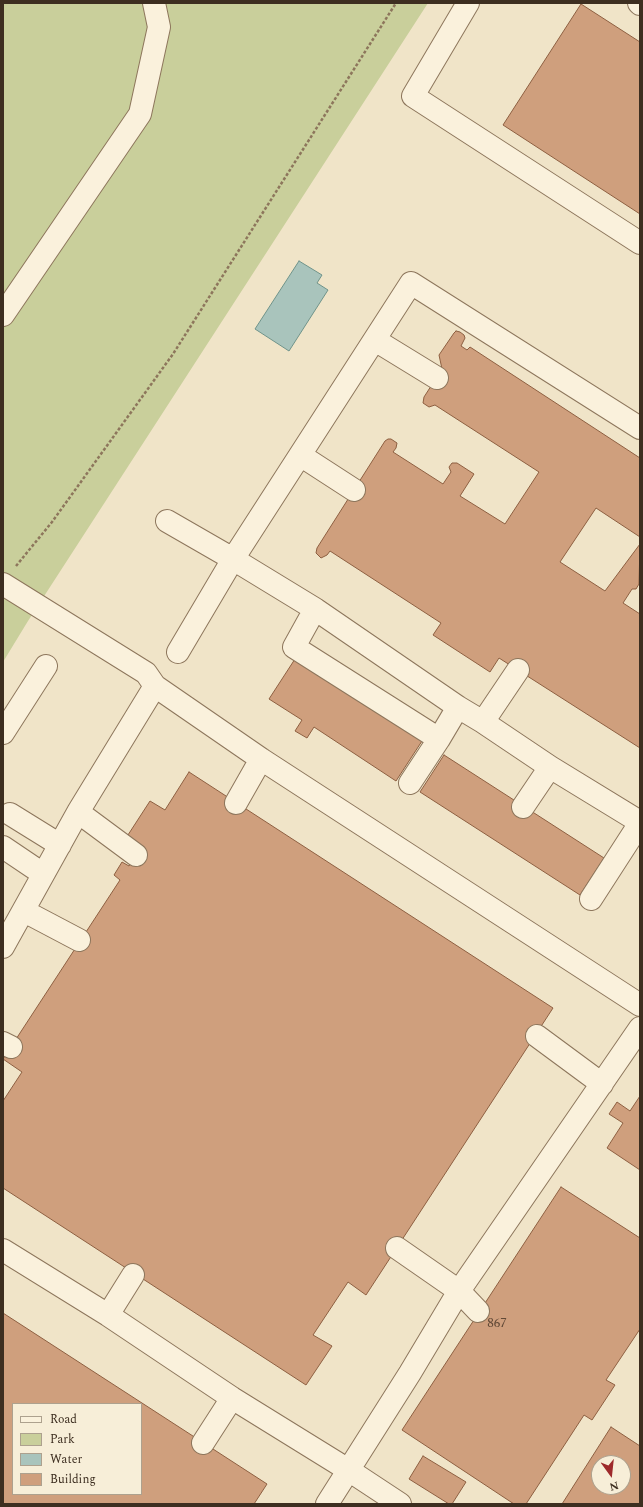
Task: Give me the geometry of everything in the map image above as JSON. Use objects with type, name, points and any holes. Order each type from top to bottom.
[{"type":"lane","points":[[3,315],[140,114],[159,27],[154,3]]},
{"type":"lane","points":[[468,3],[412,96],[640,243]]},
{"type":"lane","points":[[178,652],[233,559],[411,284],[640,428]]},
{"type":"lane","points":[[375,340],[437,378]]},
{"type":"lane","points":[[300,455],[354,490]]},
{"type":"lane","points":[[167,521],[315,609],[458,707],[550,767],[640,822],[592,899]]},
{"type":"lane","points":[[8,577],[146,673],[155,686],[261,759],[640,1005]]},
{"type":"lane","points":[[315,609],[294,647],[440,739]]},
{"type":"lane","points":[[3,733],[46,666]]},
{"type":"lane","points":[[483,722],[518,670]]},
{"type":"lane","points":[[3,947],[78,812],[155,686]]},
{"type":"lane","points":[[410,782],[440,739],[458,707]]},
{"type":"lane","points":[[236,803],[261,759]]},
{"type":"lane","points":[[523,807],[550,767]]},
{"type":"lane","points":[[78,812],[136,855]]},
{"type":"lane","points":[[10,814],[60,845]]},
{"type":"lane","points":[[3,847],[43,874]]},
{"type":"lane","points":[[24,911],[78,940]]},
{"type":"lane","points":[[328,1504],[350,1471],[459,1291],[639,1032]]},
{"type":"lane","points":[[537,1036],[602,1084]]},
{"type":"lane","points":[[397,1248],[459,1291],[478,1311]]},
{"type":"lane","points":[[3,1250],[108,1315],[232,1398],[350,1471],[400,1504]]},
{"type":"lane","points":[[108,1315],[133,1275]]},
{"type":"lane","points":[[203,1443],[232,1398]]},
{"type":"path","points":[[8,577],[52,522],[173,354],[396,3]]},
{"type":"green space","points":[[3,3],[428,3],[28,621],[3,662]]},
{"type":"water","points":[[299,261],[322,275],[317,283],[328,290],[289,351],[255,329]]},
{"type":"building","points":[[581,4],[640,42],[640,214],[503,125]]},
{"type":"building","points":[[456,331],[464,335],[465,338],[461,346],[467,350],[470,347],[640,458],[640,537],[596,508],[560,562],[605,591],[640,544],[639,584],[636,589],[632,589],[623,603],[640,614],[640,748],[499,658],[490,672],[433,635],[441,623],[330,551],[327,555],[321,558],[316,553],[317,548],[385,441],[388,439],[391,439],[397,443],[393,452],[443,484],[451,472],[449,467],[452,463],[457,463],[474,474],[460,496],[505,524],[539,472],[435,405],[429,407],[423,403],[424,397],[442,369],[439,355]]},
{"type":"building","points":[[295,659],[422,741],[396,781],[314,727],[307,738],[295,731],[302,720],[269,699]]},
{"type":"building","points":[[444,755],[604,858],[580,895],[420,792]]},
{"type":"building","points":[[189,772],[553,1008],[366,1295],[348,1282],[313,1335],[332,1346],[306,1385],[3,1188],[3,1101],[22,1072],[3,1059],[120,880],[114,875],[122,862],[129,866],[141,847],[126,838],[150,801],[165,810]]},
{"type":"building","points":[[640,1096],[640,1170],[607,1148],[623,1123],[609,1114],[617,1102],[630,1111]]},
{"type":"building","points":[[561,1187],[640,1238],[640,1329],[606,1380],[615,1385],[592,1420],[584,1415],[526,1504],[514,1504],[402,1430]]},
{"type":"building","points":[[3,1313],[142,1403],[12,1403],[12,1495],[142,1495],[142,1403],[267,1484],[254,1504],[3,1504]]},
{"type":"building","points":[[611,1427],[640,1446],[640,1504],[562,1504],[591,1458],[591,1495],[631,1495],[631,1455],[593,1455]]},
{"type":"building","points":[[423,1456],[466,1482],[452,1504],[449,1504],[409,1479]]}]
